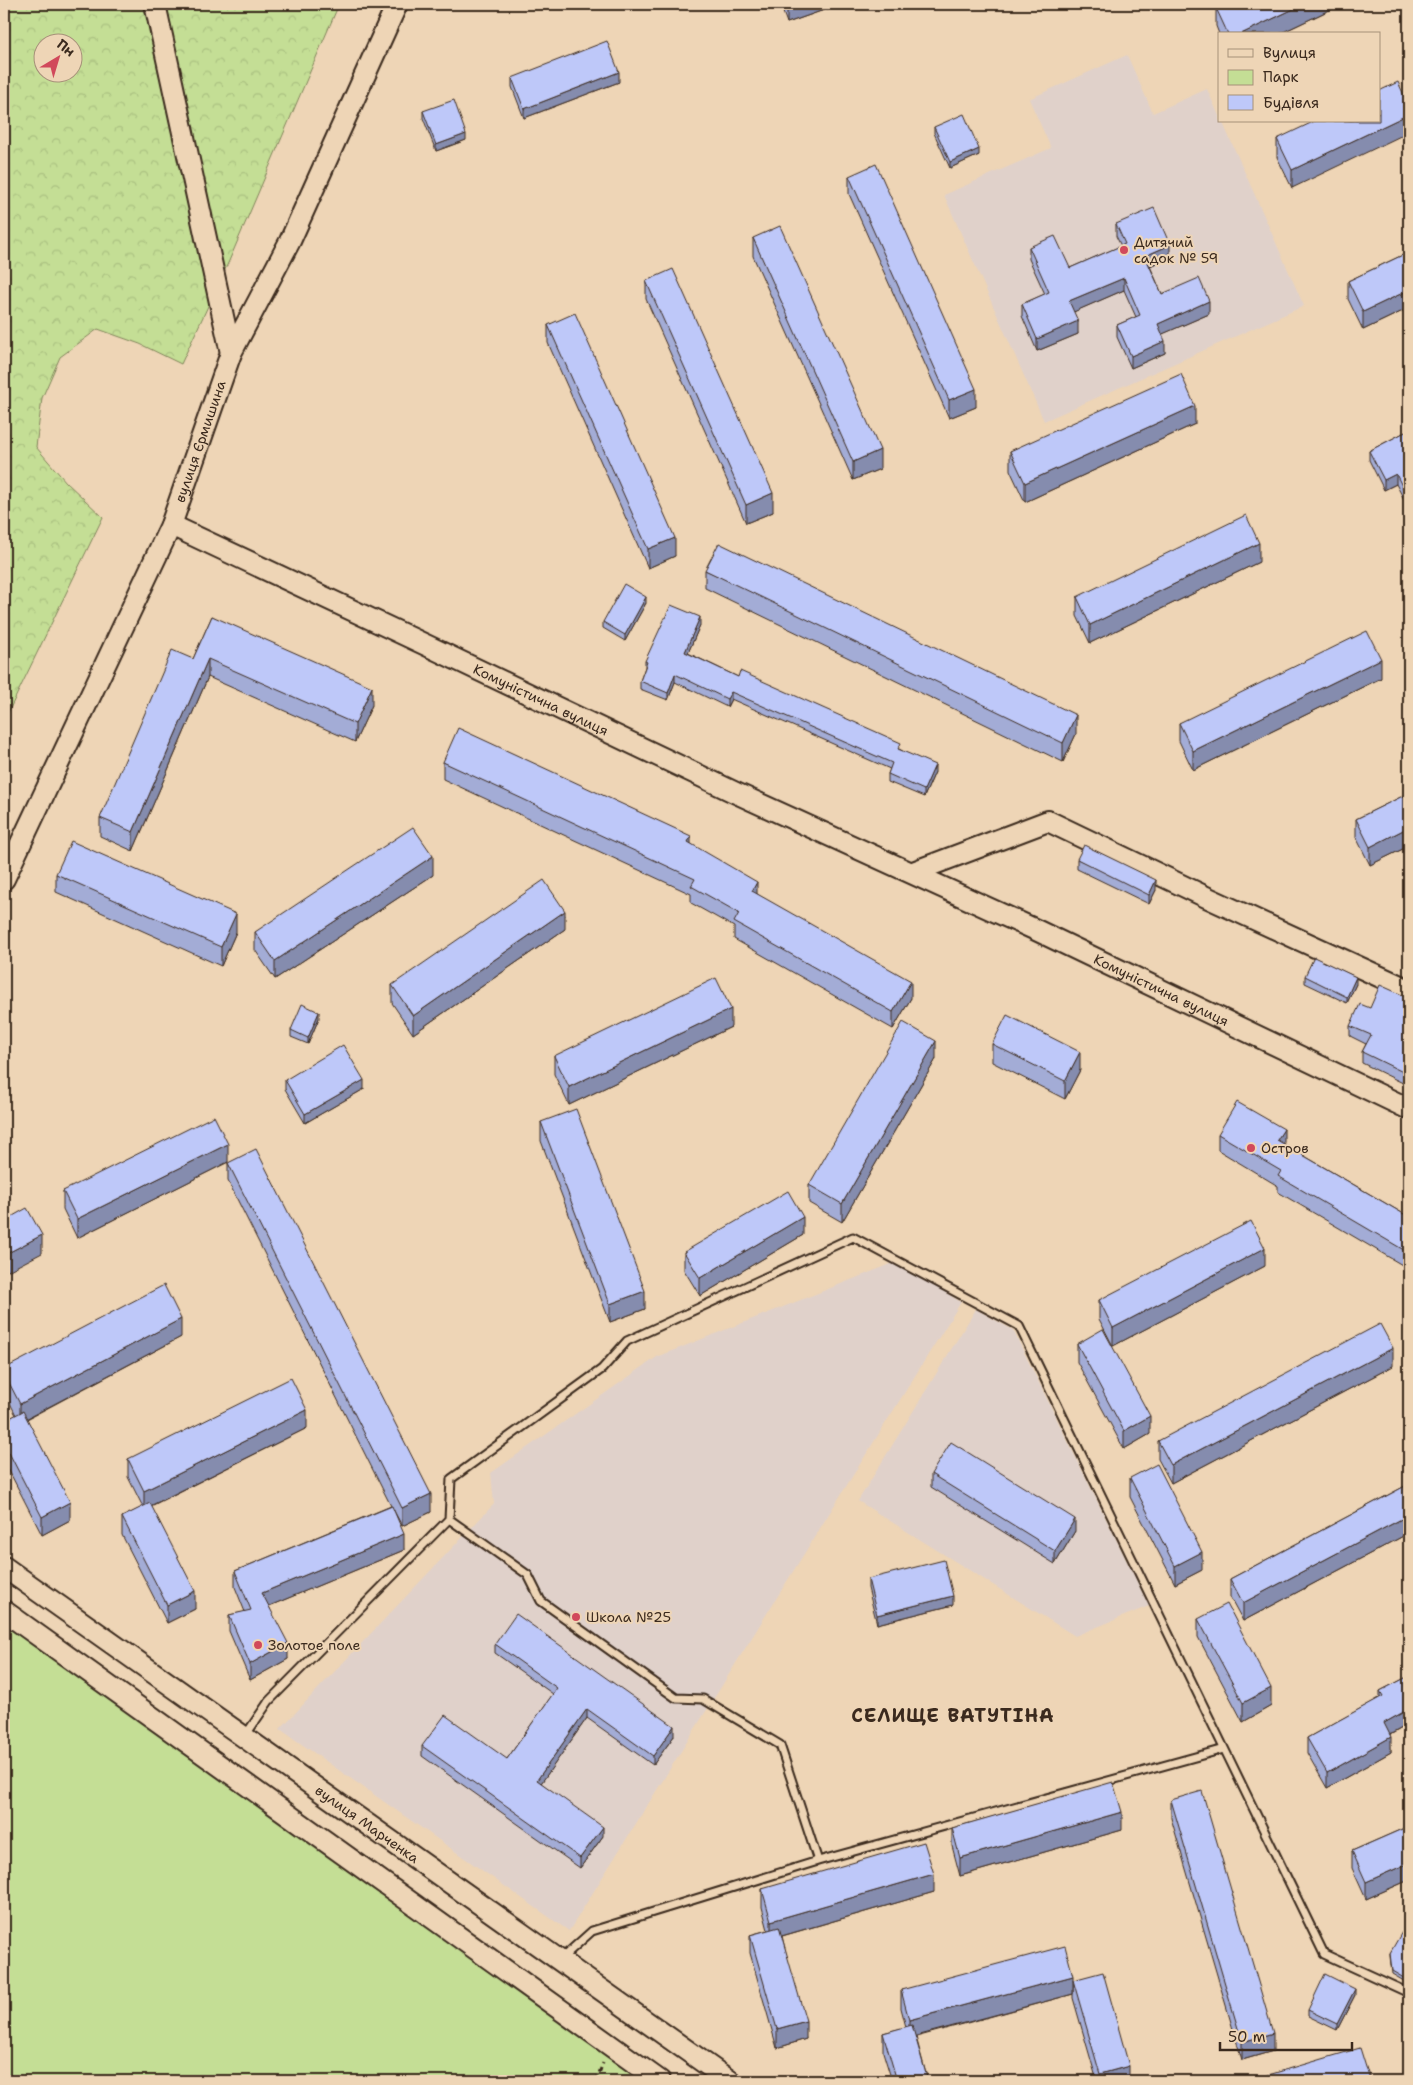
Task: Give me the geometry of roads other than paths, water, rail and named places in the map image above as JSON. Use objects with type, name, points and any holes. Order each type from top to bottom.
[{"type":"street","points":[[155,4],[231,353]]},
{"type":"street","name":"вулиця Єрмишина","points":[[4,879],[170,526],[231,353],[290,241],[397,4]]},
{"type":"street","name":"Комуністична вулиця","points":[[170,526],[435,649],[736,793],[912,872],[1257,1034],[1409,1109]]},
{"type":"street","points":[[912,872],[1048,821],[1204,896],[1409,990]]},
{"type":"street","name":"вулиця Марченка","points":[[4,1567],[730,2081]]},
{"type":"street","points":[[4,1611],[660,2081]]},
{"type":"lane","points":[[244,1737],[269,1701],[449,1519],[452,1479],[602,1368],[627,1341],[853,1237],[1019,1326],[1324,1954],[1409,1993]]},
{"type":"lane","points":[[449,1519],[528,1575],[542,1601],[676,1698],[703,1699],[780,1745],[818,1861]]},
{"type":"lane","points":[[560,1960],[592,1931],[818,1861],[1224,1749]]},
{"type":"place","name":"Дитячий садок № 59","points":[[1124,250]]},
{"type":"place","name":"Остров","points":[[1251,1148]]},
{"type":"place","name":"Школа №25","points":[[576,1617]]},
{"type":"place","name":"Золотое поле","points":[[258,1645]]},
{"type":"district","name":"СЕЛИЩЕ ВАТУТІНА","points":[[953,1715]]}]
